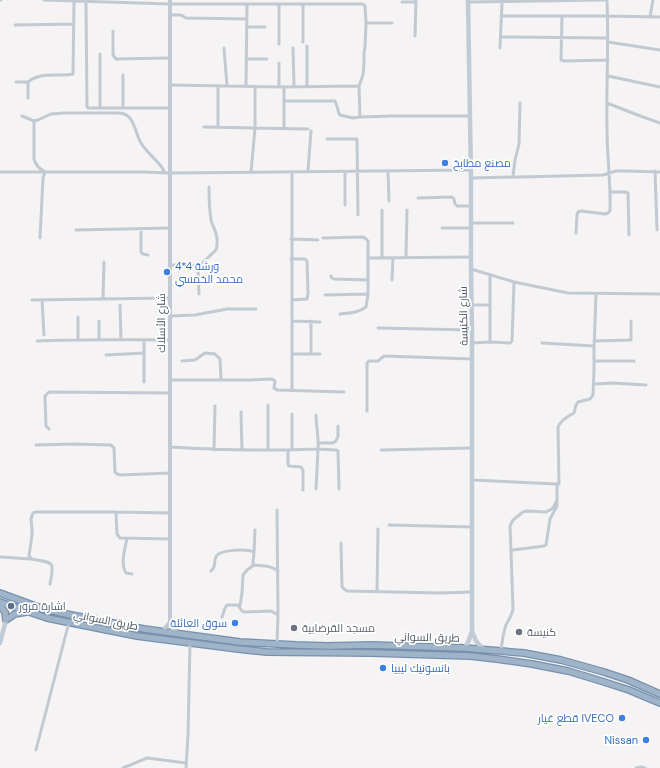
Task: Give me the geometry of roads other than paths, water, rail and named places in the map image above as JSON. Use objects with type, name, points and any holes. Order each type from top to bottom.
[{"type":"highway","name":"طريق السواني","points":[[0,593],[34,606],[144,629],[240,642],[322,646],[371,645],[465,648],[542,656],[604,672],[660,694]]},
{"type":"highway","name":"طريق السواني","points":[[0,602],[29,612],[69,622],[137,636],[267,652],[462,656],[532,664],[568,671],[629,690],[660,703]]},
{"type":"highway","points":[[0,606],[5,612],[6,620],[15,614],[29,612]]},
{"type":"main road","name":"شارع الكنيسة","points":[[465,648],[472,632],[472,305],[469,1]]},
{"type":"main road","points":[[0,644],[6,620]]},
{"type":"main road","points":[[472,632],[476,641],[483,649]]},
{"type":"street","points":[[44,0],[71,0],[86,2],[232,2],[247,4],[260,2],[279,4],[286,2],[303,4],[362,4],[365,6],[366,23],[363,75],[359,86],[360,117]]},
{"type":"street","points":[[16,82],[28,82],[36,76],[74,74],[74,24],[71,0]]},
{"type":"street","points":[[576,233],[578,212],[608,213],[610,211],[610,174],[607,160],[608,16],[606,0]]},
{"type":"street","points":[[469,1],[502,2],[612,0]]},
{"type":"street","points":[[650,17],[653,0]]},
{"type":"street","points":[[402,2],[416,1],[415,36]]},
{"type":"street","points":[[86,2],[87,107],[170,108]]},
{"type":"street","name":"شارع الأسلاك","points":[[170,2],[170,622]]},
{"type":"street","points":[[500,48],[502,2]]},
{"type":"street","points":[[246,86],[247,4]]},
{"type":"street","points":[[279,4],[279,44]]},
{"type":"street","points":[[303,4],[303,42]]},
{"type":"street","points":[[170,15],[181,15],[186,18],[247,19]]},
{"type":"street","points":[[501,16],[660,17]]},
{"type":"street","points":[[562,16],[562,61],[608,60]]},
{"type":"street","points":[[366,23],[392,24]]},
{"type":"street","points":[[15,25],[74,24]]},
{"type":"street","points":[[247,27],[265,27]]},
{"type":"street","points":[[112,31],[113,55],[116,59],[170,58]]},
{"type":"street","points":[[500,37],[608,40],[660,50]]},
{"type":"street","points":[[307,46],[307,87]]},
{"type":"street","points":[[224,48],[227,86]]},
{"type":"street","points":[[293,48],[294,86]]},
{"type":"street","points":[[100,54],[100,108]]},
{"type":"street","points":[[246,59],[267,59]]},
{"type":"street","points":[[279,63],[279,86]]},
{"type":"street","points":[[123,75],[123,108]]},
{"type":"street","points":[[608,76],[660,88]]},
{"type":"street","points":[[28,82],[28,98]]},
{"type":"street","points":[[170,85],[284,87],[359,86]]},
{"type":"street","points":[[218,86],[218,127]]},
{"type":"street","points":[[252,172],[255,128],[255,86]]},
{"type":"street","points":[[284,87],[284,129]]},
{"type":"street","points":[[284,101],[335,101],[340,115],[353,118],[392,116],[470,116]]},
{"type":"street","points":[[513,176],[519,144],[520,103]]},
{"type":"street","points":[[607,103],[660,123]]},
{"type":"street","points":[[22,116],[34,121],[51,114],[124,113],[134,124],[140,142],[165,173]]},
{"type":"street","points":[[34,121],[34,159],[38,167],[44,172]]},
{"type":"street","points":[[204,128],[218,127],[309,130],[308,171]]},
{"type":"street","points":[[327,139],[357,139],[358,214]]},
{"type":"street","points":[[0,172],[170,173],[471,170]]},
{"type":"street","points":[[471,178],[603,175],[616,171],[627,170],[660,172]]},
{"type":"street","points":[[388,171],[389,201]]},
{"type":"street","points":[[655,171],[657,230]]},
{"type":"street","points":[[40,238],[44,172]]},
{"type":"street","points":[[292,172],[292,390]]},
{"type":"street","points":[[345,172],[345,205]]},
{"type":"street","points":[[199,294],[198,268],[216,250],[217,247],[217,237],[211,222],[209,188]]},
{"type":"street","points":[[610,192],[628,193],[629,235]]},
{"type":"street","points":[[418,198],[452,197],[457,206],[471,206]]},
{"type":"street","points":[[382,210],[382,258]]},
{"type":"street","points":[[406,257],[407,210]]},
{"type":"street","points":[[442,228],[513,223]]},
{"type":"street","points":[[76,230],[170,228]]},
{"type":"street","points":[[141,229],[141,252],[148,255]]},
{"type":"street","points":[[323,238],[365,238],[368,241],[368,294],[366,307],[352,313],[340,314]]},
{"type":"street","points":[[291,239],[318,240]]},
{"type":"street","points":[[368,258],[471,257]]},
{"type":"street","points":[[291,259],[305,258],[307,261],[308,293],[306,299],[292,300]]},
{"type":"street","points":[[392,280],[393,258]]},
{"type":"street","points":[[103,299],[104,262]]},
{"type":"street","points":[[170,265],[199,266]]},
{"type":"street","points":[[471,270],[514,282],[568,294],[660,294]]},
{"type":"street","points":[[490,275],[490,342]]},
{"type":"street","points":[[331,276],[334,279],[368,280]]},
{"type":"street","points":[[472,343],[510,343],[512,341],[514,282]]},
{"type":"street","points":[[325,295],[368,294]]},
{"type":"street","points":[[511,551],[546,545],[550,519],[557,506],[557,484],[559,482],[558,427],[561,422],[574,412],[578,402],[591,398],[593,395],[596,294]]},
{"type":"street","points":[[32,300],[170,298]]},
{"type":"street","points":[[42,300],[44,335]]},
{"type":"street","points":[[120,305],[121,340]]},
{"type":"street","points":[[472,305],[490,305]]},
{"type":"street","points":[[170,316],[195,315],[227,309],[256,309]]},
{"type":"street","points":[[78,317],[78,339]]},
{"type":"street","points":[[99,321],[99,340]]},
{"type":"street","points":[[292,321],[320,322]]},
{"type":"street","points":[[311,321],[311,354]]},
{"type":"street","points":[[594,341],[630,340],[632,338],[631,321]]},
{"type":"street","points":[[378,328],[472,330]]},
{"type":"street","points":[[36,341],[78,339],[170,340]]},
{"type":"street","points":[[144,340],[144,382]]},
{"type":"street","points":[[542,343],[594,346]]},
{"type":"street","points":[[106,355],[144,353]]},
{"type":"street","points":[[182,361],[195,360],[205,353],[215,354],[220,359],[222,380]]},
{"type":"street","points":[[292,354],[320,354]]},
{"type":"street","points":[[367,411],[368,362],[378,361],[384,356],[472,359]]},
{"type":"street","points":[[594,361],[634,361]]},
{"type":"street","points":[[171,380],[272,379],[274,381],[274,388],[277,390],[344,392]]},
{"type":"street","points":[[594,384],[613,383],[646,385]]},
{"type":"street","points":[[49,429],[46,426],[45,396],[49,392],[171,393]]},
{"type":"street","points":[[268,405],[268,450]]},
{"type":"street","points":[[214,450],[215,406]]},
{"type":"street","points":[[241,412],[242,450]]},
{"type":"street","points":[[292,414],[292,450]]},
{"type":"street","points":[[316,415],[318,443],[316,489]]},
{"type":"street","points":[[318,443],[333,443],[336,441],[338,436],[338,426]]},
{"type":"street","points":[[36,445],[111,445],[114,448],[115,472],[117,474],[170,473]]},
{"type":"street","points":[[170,448],[214,450],[336,450],[338,451],[339,488]]},
{"type":"street","points":[[381,450],[472,448]]},
{"type":"street","points":[[288,450],[289,466],[301,467],[303,470],[303,490]]},
{"type":"street","points":[[472,480],[557,484]]},
{"type":"street","points":[[501,651],[503,634],[513,609],[510,526],[513,520],[523,512],[546,512],[550,510],[557,499]]},
{"type":"street","points":[[277,644],[278,510]]},
{"type":"street","points":[[31,559],[29,554],[32,529],[31,519],[36,512],[170,513]]},
{"type":"street","points":[[116,512],[117,534],[120,538],[170,539]]},
{"type":"street","points":[[389,524],[472,527]]},
{"type":"street","points":[[377,591],[378,529]]},
{"type":"street","points":[[254,565],[255,530]]},
{"type":"street","points":[[127,538],[123,563],[126,573],[132,574]]},
{"type":"street","points":[[341,543],[342,587],[347,591],[440,593],[472,592]]},
{"type":"street","points":[[210,571],[214,568],[215,557],[221,553],[226,551],[254,552]]},
{"type":"street","points":[[1,557],[47,561],[51,564],[53,570],[50,584]]},
{"type":"street","points":[[278,571],[274,568],[254,565],[247,570],[243,575],[240,606],[243,611],[271,611],[278,615]]},
{"type":"street","points":[[222,616],[227,605],[240,606]]},
{"type":"street","points":[[36,750],[69,622]]},
{"type":"street","points":[[163,631],[170,622]]},
{"type":"street","points":[[170,622],[172,628],[177,633]]},
{"type":"street","points":[[186,768],[190,643]]},
{"type":"street","points":[[123,768],[146,758],[186,763]]},
{"type":"street","points":[[636,768],[645,768]]},
{"type":"place","name":"مصنع مطابخ","points":[[445,163]]},
{"type":"place","name":"4*4 ورشة محمد الخمسي","points":[[167,272]]},
{"type":"place","name":"اشارة مرور","points":[[11,606]]},
{"type":"place","name":"سوق العائلة","points":[[235,623]]},
{"type":"place","name":"مسجد القرضابية","points":[[294,628]]},
{"type":"place","name":"كنيسة","points":[[519,632]]},
{"type":"place","name":"بانسونيك ليبيا","points":[[383,668]]},
{"type":"place","name":"قطع غيار IVECO","points":[[622,718]]},
{"type":"place","name":"Nissan","points":[[646,740]]}]
